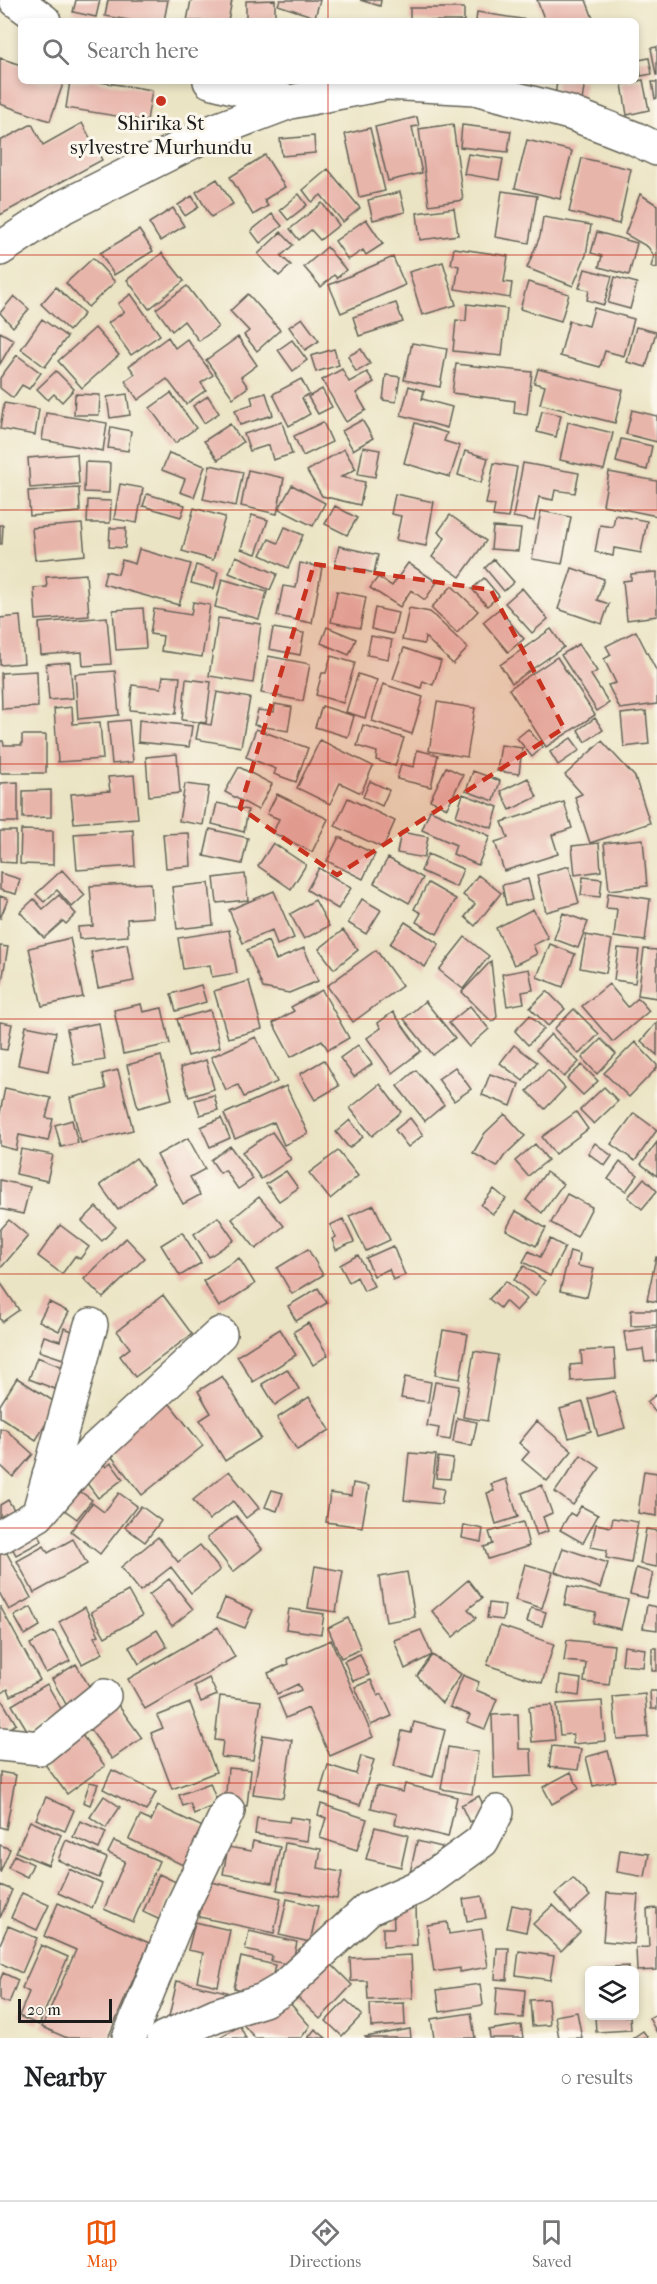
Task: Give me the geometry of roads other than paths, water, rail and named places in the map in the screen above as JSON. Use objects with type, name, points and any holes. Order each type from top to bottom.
[{"type":"street","points":[[16,0],[40,18]]},
{"type":"street","points":[[221,84],[290,102]]},
{"type":"street","points":[[0,249],[63,207],[216,130],[290,102],[382,84]]},
{"type":"street","points":[[405,84],[476,88],[570,113],[657,149]]},
{"type":"street","points":[[38,1515],[91,1325]]},
{"type":"street","points":[[0,1537],[38,1515],[93,1451],[220,1334]]},
{"type":"street","points":[[0,1744],[40,1748],[104,1696]]},
{"type":"street","points":[[129,2038],[184,1903],[228,1812]]},
{"type":"street","points":[[164,2038],[216,2015],[264,2000],[281,1990],[368,1909],[420,1886],[482,1841],[497,1812]]},
{"type":"place","name":"Shirika St sylvestre Murhundu","points":[[161,101]]}]
